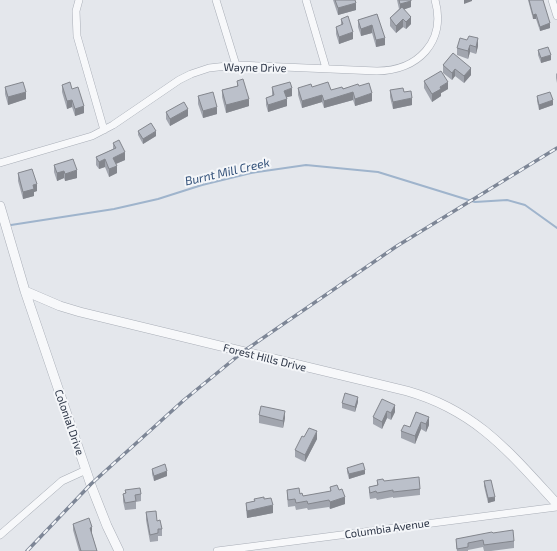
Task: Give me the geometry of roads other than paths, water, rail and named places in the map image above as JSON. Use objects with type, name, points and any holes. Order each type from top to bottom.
[{"type":"street","points":[[79,0],[76,11],[77,36],[104,130]]},
{"type":"street","points":[[216,0],[236,65]]},
{"type":"street","points":[[306,0],[326,68]]},
{"type":"street","name":"Wayne Drive","points":[[0,164],[79,141],[104,130],[170,85],[191,74],[209,68],[236,65],[384,71],[401,68],[412,63],[428,48],[435,33],[438,12],[435,0]]},
{"type":"street","points":[[552,0],[557,16]]},
{"type":"street","points":[[0,206],[25,291]]},
{"type":"street","name":"Colonial Drive","points":[[25,291],[86,470],[102,513],[119,551]]},
{"type":"street","name":"Forest Hills Drive","points":[[25,291],[60,306],[80,312],[407,391],[431,399],[460,413],[497,440],[557,506]]},
{"type":"street","points":[[0,535],[62,481],[86,470]]},
{"type":"street","name":"Columbia Avenue","points":[[217,551],[557,506]]},
{"type":"waterway","name":"Burnt Mill Creek","points":[[11,225],[114,209],[158,199],[202,185],[251,173],[306,165],[378,172],[475,202],[507,200],[525,205],[557,228]]},
{"type":"railway","points":[[27,551],[91,484],[184,400],[244,351],[397,246],[557,148]]}]
